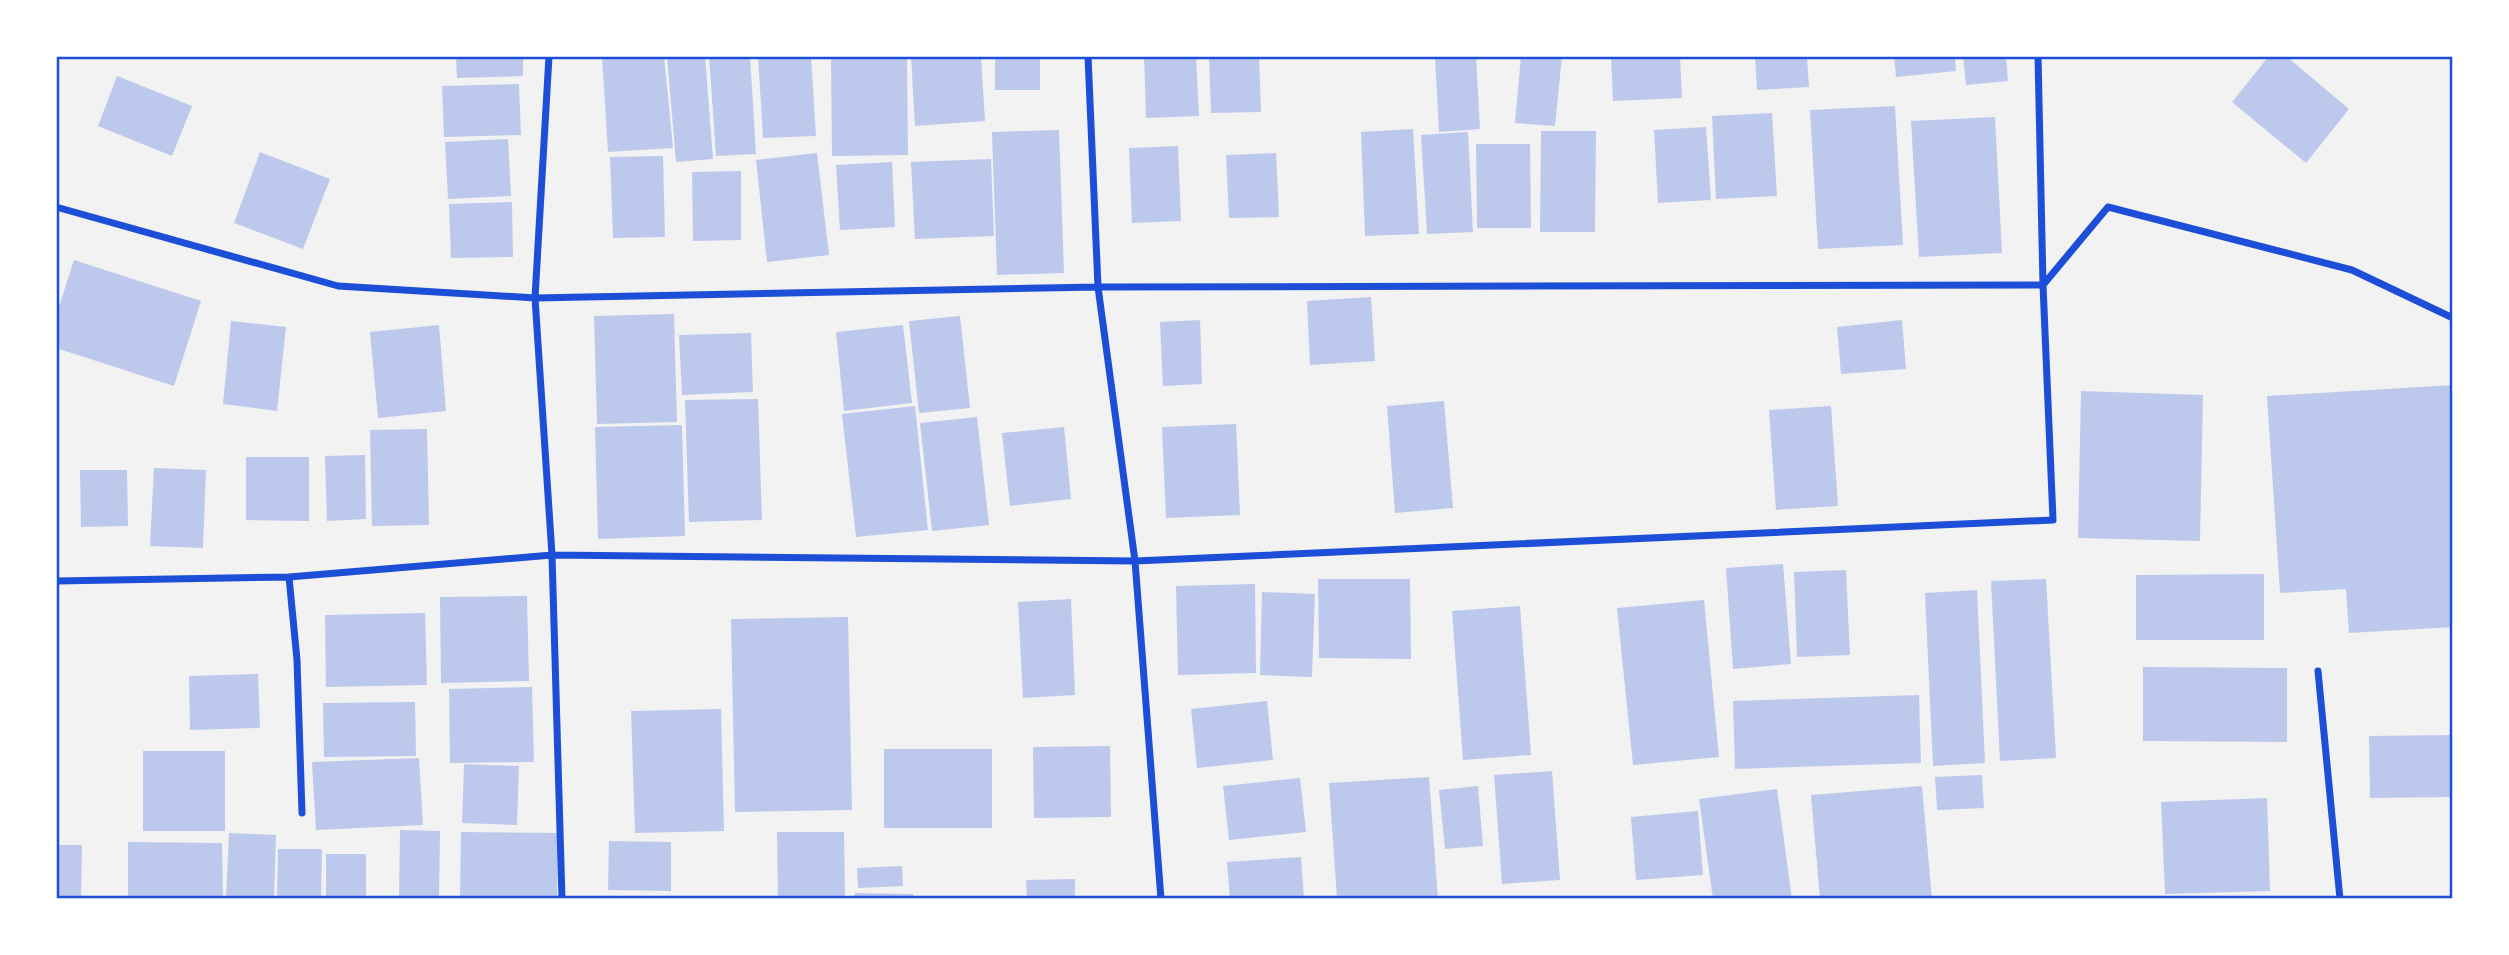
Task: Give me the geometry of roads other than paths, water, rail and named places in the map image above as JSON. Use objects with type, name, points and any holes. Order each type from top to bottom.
[{"type":"street","points":[[549,56],[535,298],[552,555],[562,899]]},
{"type":"street","points":[[1088,56],[1098,287],[1135,561],[1161,899]]},
{"type":"street","points":[[56,581],[289,577],[552,555],[1135,561],[2053,520],[2043,285],[2038,56]]},
{"type":"street","points":[[56,207],[338,286],[535,298],[1098,287],[2043,285]]},
{"type":"street","points":[[2043,285],[2108,207],[2351,270],[2453,318]]},
{"type":"street","points":[[289,577],[297,660],[302,813]]},
{"type":"street","points":[[2318,671],[2340,899]]}]
